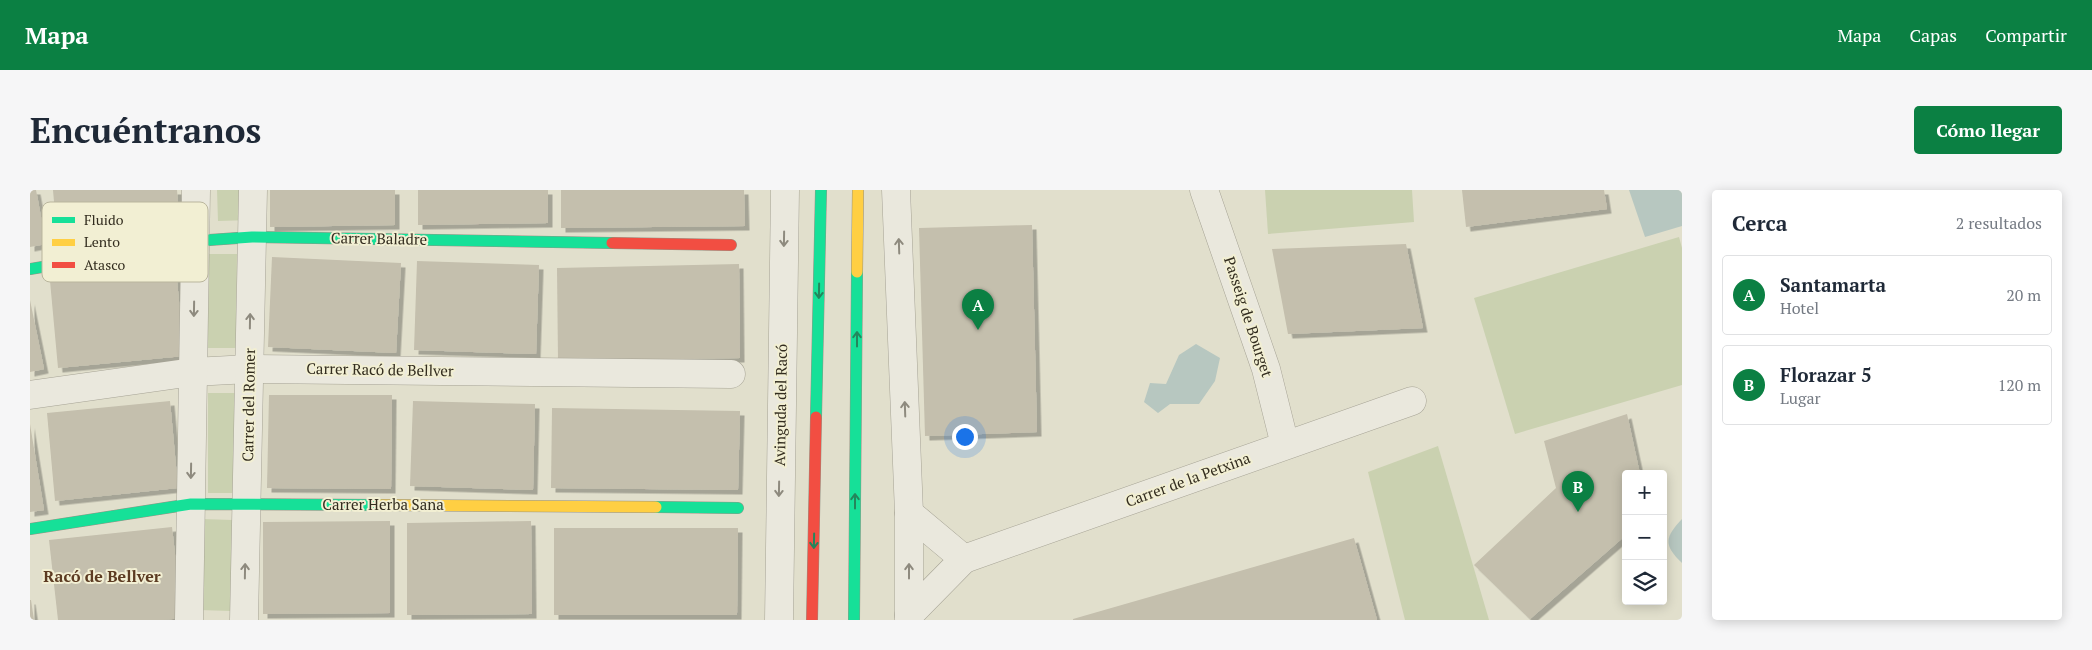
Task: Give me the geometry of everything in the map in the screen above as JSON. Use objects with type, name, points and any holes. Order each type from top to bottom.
[{"type":"street","name":"Carrer del Romer","points":[[244,620],[253,190]]},
{"type":"street","name":"Avinguda del Racó","points":[[779,620],[784,190]]},
{"type":"street","points":[[812,620],[821,190]]},
{"type":"street","points":[[854,620],[858,190]]},
{"type":"street","points":[[896,190],[909,513],[909,618]]},
{"type":"street","name":"Passeig de Bourget","points":[[1204,190],[1266,369],[1285,445]]},
{"type":"street","name":"Carrer Baladre","points":[[208,239],[252,237],[732,245]]},
{"type":"street","points":[[189,620],[195,282]]},
{"type":"street","name":"Carrer Racó de Bellver","points":[[30,395],[193,372],[249,369],[731,374]]},
{"type":"street","name":"Carrer de la Petxina","points":[[909,618],[964,559],[1412,401]]},
{"type":"street","name":"Carrer Herba Sana","points":[[30,529],[191,504],[738,508]]},
{"type":"street","points":[[909,513],[964,559]]},
{"type":"green space","points":[[217,190],[249,190],[250,220],[218,221]]},
{"type":"green space","points":[[1265,190],[1412,190],[1414,222],[1268,234]]},
{"type":"green space","points":[[1679,237],[1682,248],[1682,385],[1515,434],[1474,298]]},
{"type":"green space","points":[[208,254],[237,254],[236,348],[201,348],[202,282],[208,282]]},
{"type":"green space","points":[[208,393],[236,393],[237,493],[208,493]]},
{"type":"green space","points":[[1438,446],[1489,620],[1405,620],[1368,472]]},
{"type":"green space","points":[[201,519],[233,520],[231,611],[199,610]]},
{"type":"shaded area","points":[[1629,190],[1682,190],[1682,226],[1645,237]]},
{"type":"shaded area","points":[[1196,344],[1220,358],[1215,381],[1199,404],[1170,404],[1158,413],[1144,402],[1150,383],[1166,384],[1179,355]]},
{"type":"shaded area","points":[[1682,519],[1682,563],[1672,551],[1668,541],[1672,531]]},
{"type":"building","points":[[30,190],[36,190],[42,222],[42,245],[30,247]]},
{"type":"building","points":[[53,190],[177,190],[178,202],[54,202]]},
{"type":"building","points":[[270,190],[395,190],[395,225],[270,227]]},
{"type":"building","points":[[418,190],[548,190],[548,223],[418,225]]},
{"type":"building","points":[[561,190],[744,190],[745,226],[561,228]]},
{"type":"building","points":[[1462,190],[1604,190],[1607,209],[1466,227]]},
{"type":"building","points":[[1032,225],[1037,432],[925,436],[919,228]]},
{"type":"building","points":[[1406,244],[1423,328],[1288,334],[1272,249]]},
{"type":"building","points":[[272,257],[401,263],[396,353],[268,347]]},
{"type":"building","points":[[417,261],[539,265],[536,354],[414,350]]},
{"type":"building","points":[[739,264],[740,358],[558,361],[557,268]]},
{"type":"building","points":[[50,282],[177,282],[184,356],[58,368]]},
{"type":"building","points":[[30,300],[44,369],[30,372]]},
{"type":"building","points":[[269,395],[392,395],[391,489],[267,488]]},
{"type":"building","points":[[170,401],[178,488],[55,501],[47,413]]},
{"type":"building","points":[[413,401],[535,404],[533,490],[410,486]]},
{"type":"building","points":[[552,408],[740,411],[738,490],[551,488]]},
{"type":"building","points":[[1627,414],[1639,470],[1622,470],[1622,538],[1530,619],[1474,565],[1556,488],[1544,441]]},
{"type":"building","points":[[30,424],[44,510],[30,512]]},
{"type":"building","points":[[390,521],[390,613],[263,614],[263,522]]},
{"type":"building","points":[[531,521],[532,614],[407,615],[407,523]]},
{"type":"building","points":[[172,527],[182,618],[163,620],[58,620],[49,540]]},
{"type":"building","points":[[554,528],[738,528],[737,615],[554,615]]},
{"type":"building","points":[[1354,538],[1377,620],[1073,620],[1073,619]]},
{"type":"building","points":[[31,600],[34,620],[30,620]]},
{"type":"traffic: fast","points":[[816,417],[821,190]]},
{"type":"traffic: fast","points":[[208,240],[252,237],[612,243]]},
{"type":"traffic: fast","points":[[30,269],[42,267]]},
{"type":"traffic: fast","points":[[854,620],[857,272]]},
{"type":"traffic: fast","points":[[30,529],[191,504],[380,505]]},
{"type":"traffic: fast","points":[[656,507],[738,508]]},
{"type":"traffic: slow","points":[[857,272],[858,190]]},
{"type":"traffic: slow","points":[[380,505],[656,507]]},
{"type":"traffic: jam","points":[[612,243],[731,245]]},
{"type":"traffic: jam","points":[[812,620],[816,417]]},
{"type":"place","name":"Santamarta","points":[[978,330]]},
{"type":"place","name":"Florazar 5","points":[[1578,512]]},
{"type":"district","name":"Racó de Bellver","points":[[102,576]]}]
